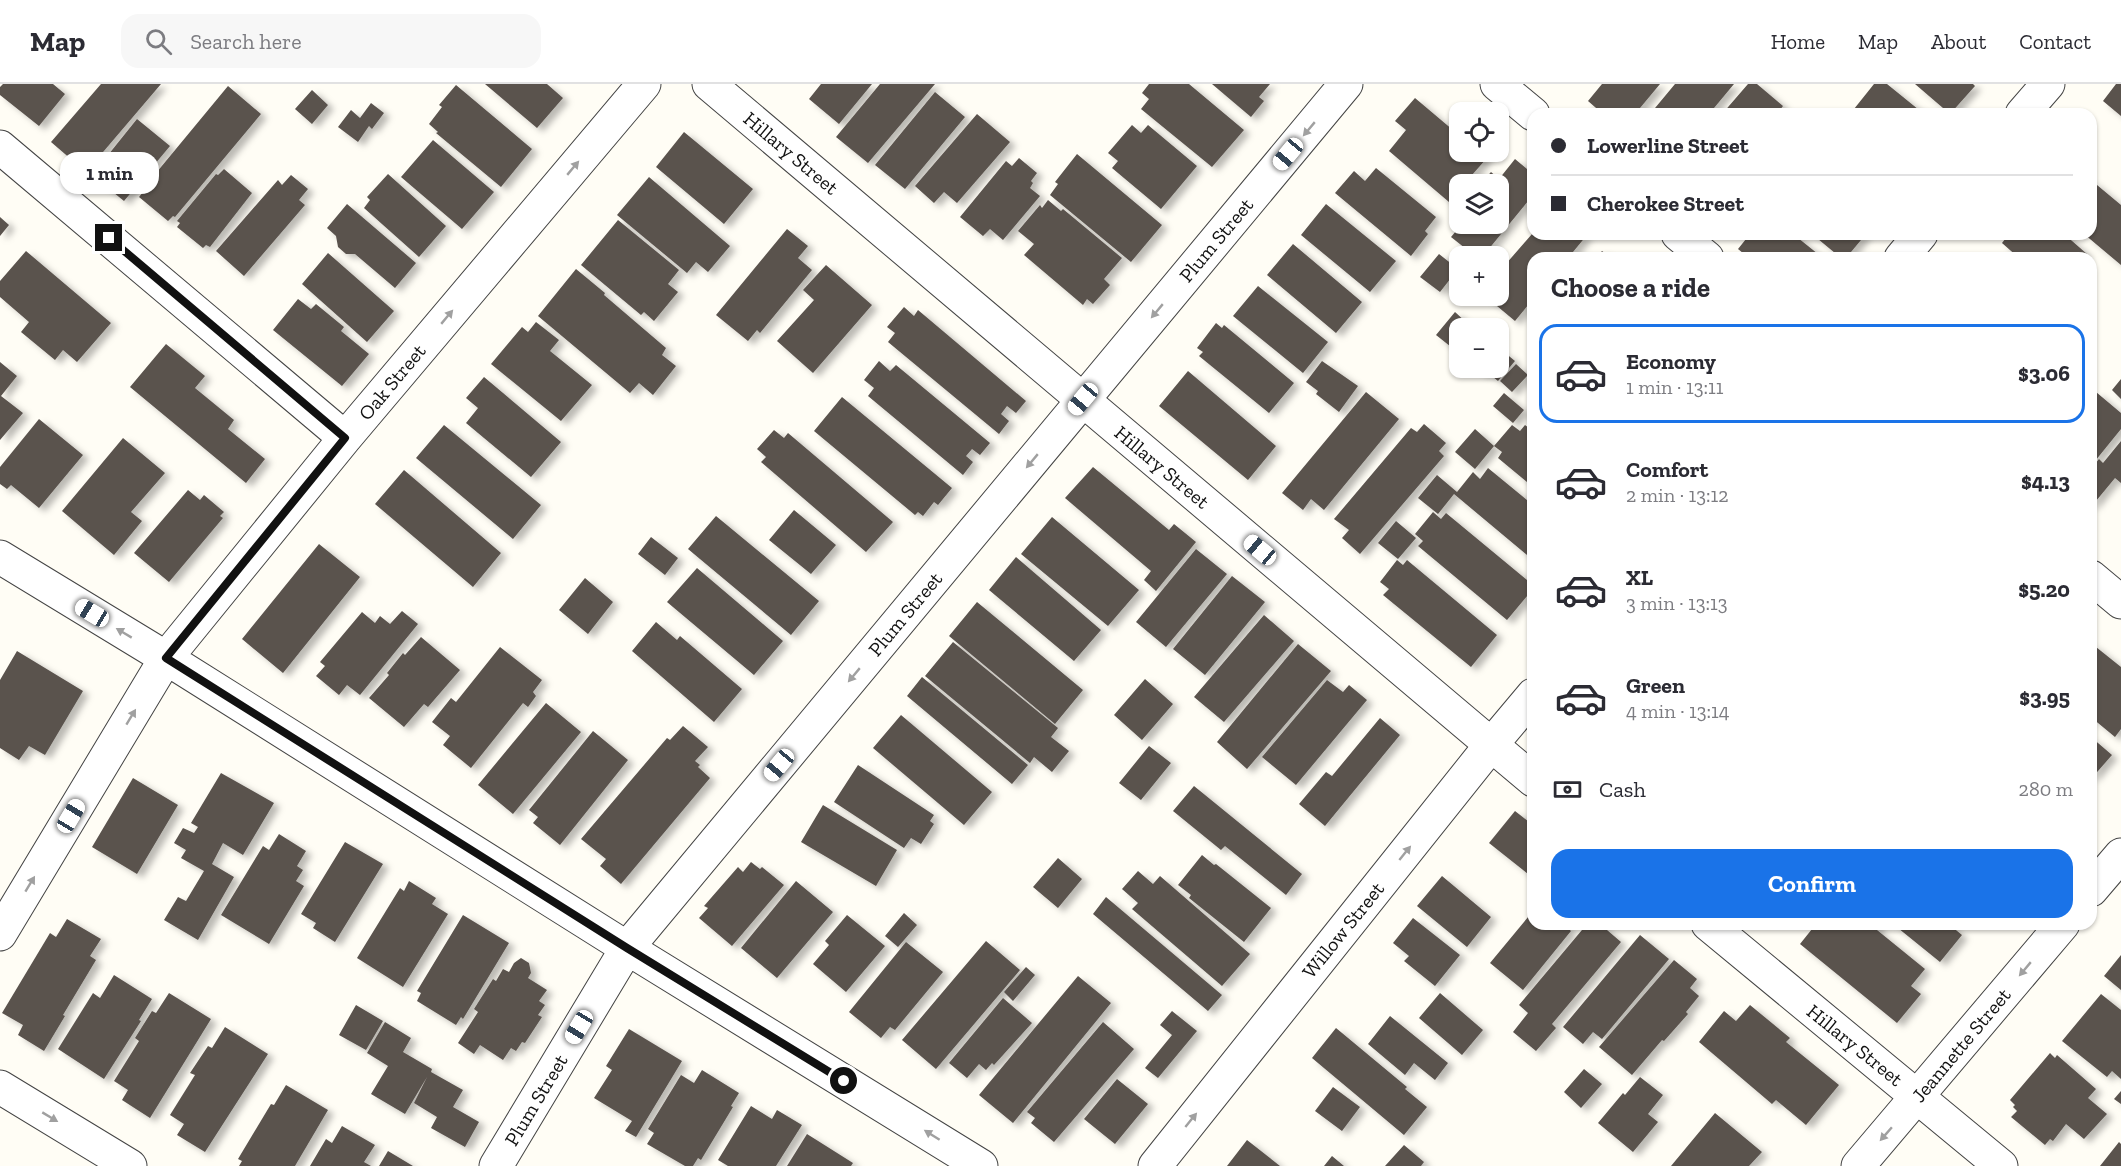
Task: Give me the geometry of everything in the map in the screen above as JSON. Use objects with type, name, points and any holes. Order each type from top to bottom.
[{"type":"street","name":"Oak Street","points":[[0,934],[166,658],[345,438],[644,84]]},
{"type":"street","name":"Hillary Street","points":[[709,84],[1527,775]]},
{"type":"street","name":"Plum Street","points":[[496,1166],[627,948],[1346,84]]},
{"type":"street","points":[[1497,84],[1527,109]]},
{"type":"street","points":[[2027,108],[2048,84]]},
{"type":"street","points":[[0,147],[345,438]]},
{"type":"street","points":[[1685,240],[1700,252]]},
{"type":"street","points":[[1906,252],[1916,240]]},
{"type":"street","points":[[0,557],[981,1166]]},
{"type":"street","points":[[2097,582],[2121,602]]},
{"type":"street","name":"Willow Street","points":[[1155,1166],[1527,702]]},
{"type":"street","points":[[2097,883],[2121,855]]},
{"type":"street","name":"Hillary Street","points":[[1715,930],[2001,1166]]},
{"type":"street","name":"Jeannette Street","points":[[1858,1166],[2058,930]]},
{"type":"street","points":[[0,1087],[130,1166]]},
{"type":"building","points":[[3,84],[53,84],[65,94],[39,126],[0,95],[0,87]]},
{"type":"building","points":[[101,84],[161,84],[86,172],[51,142]]},
{"type":"building","points":[[485,84],[547,84],[563,98],[537,128]]},
{"type":"building","points":[[821,84],[872,84],[839,124],[809,99]]},
{"type":"building","points":[[880,84],[935,84],[868,163],[836,137]]},
{"type":"building","points":[[1149,84],[1189,84],[1244,130],[1212,167],[1141,109],[1149,99],[1142,93]]},
{"type":"building","points":[[1212,84],[1270,84],[1259,97],[1264,101],[1251,117]]},
{"type":"building","points":[[1602,84],[1660,84],[1640,108],[1596,108],[1588,101]]},
{"type":"building","points":[[1675,84],[1734,84],[1714,108],[1655,108]]},
{"type":"building","points":[[1748,84],[1757,84],[1783,106],[1782,108],[1727,108]]},
{"type":"building","points":[[1874,84],[1887,84],[1917,108],[1855,108]]},
{"type":"building","points":[[1915,84],[1973,84],[1975,86],[1955,108],[1943,108]]},
{"type":"building","points":[[2116,84],[2121,84],[2121,116],[2103,101]]},
{"type":"building","points":[[456,85],[532,149],[501,187],[436,133],[438,132],[429,124],[442,107],[439,105]]},
{"type":"building","points":[[228,86],[261,114],[175,217],[173,216],[168,221],[139,197],[142,190]]},
{"type":"building","points":[[312,90],[328,105],[312,124],[295,109]]},
{"type":"building","points":[[935,92],[965,117],[905,189],[875,165]]},
{"type":"building","points":[[1415,98],[1449,127],[1449,162],[1483,162],[1473,174],[1449,174],[1449,202],[1389,151],[1406,130],[1395,121]]},
{"type":"building","points":[[371,103],[384,113],[372,129],[369,126],[358,142],[338,127],[351,110],[360,118]]},
{"type":"building","points":[[977,114],[1010,142],[957,203],[944,192],[934,203],[915,186]]},
{"type":"building","points":[[137,119],[170,146],[124,201],[92,175]]},
{"type":"building","points":[[1132,125],[1141,133],[1148,125],[1197,166],[1161,209],[1112,168],[1118,161],[1108,153]]},
{"type":"building","points":[[684,132],[753,189],[724,224],[656,167]]},
{"type":"building","points":[[433,140],[494,192],[462,229],[401,177]]},
{"type":"building","points":[[1077,154],[1162,225],[1131,262],[1050,195],[1058,184],[1055,182]]},
{"type":"building","points":[[1019,158],[1037,173],[1031,181],[1033,183],[1030,188],[1040,196],[1003,240],[990,229],[983,236],[960,217],[1006,161],[1012,166]]},
{"type":"building","points":[[1515,159],[1527,169],[1527,202],[1509,224],[1509,174],[1503,174]]},
{"type":"building","points":[[1376,168],[1436,217],[1425,231],[1428,234],[1411,256],[1335,193],[1354,171],[1365,181]]},
{"type":"building","points":[[224,169],[252,193],[210,247],[206,245],[203,248],[177,227],[180,223],[177,221],[216,174],[218,175]]},
{"type":"building","points":[[388,174],[446,226],[419,257],[364,208],[370,200],[367,197]]},
{"type":"building","points":[[291,175],[308,189],[299,200],[305,205],[244,276],[216,251],[278,180],[282,185]]},
{"type":"building","points":[[649,177],[730,246],[708,272],[696,262],[687,273],[617,215]]},
{"type":"building","points":[[2097,185],[2121,205],[2121,265],[2091,240],[2097,240]]},
{"type":"building","points":[[1048,200],[1061,211],[1063,209],[1122,258],[1104,279],[1110,285],[1093,304],[1087,299],[1083,305],[1024,255],[1034,244],[1018,231],[1040,205],[1042,208]]},
{"type":"building","points":[[347,204],[416,263],[395,288],[355,254],[346,254],[338,247],[336,236],[327,228]]},
{"type":"building","points":[[1326,204],[1396,261],[1370,292],[1301,235]]},
{"type":"building","points":[[0,217],[9,225],[0,236]]},
{"type":"building","points":[[618,220],[679,270],[668,284],[678,292],[654,321],[644,312],[641,315],[581,265]]},
{"type":"building","points":[[787,229],[808,246],[798,258],[812,270],[760,333],[757,330],[748,341],[716,315]]},
{"type":"building","points":[[1454,234],[1501,234],[1491,246],[1462,246],[1451,237]]},
{"type":"building","points":[[1527,240],[1583,240],[1573,252],[1527,252],[1527,306],[1515,321],[1497,306],[1509,306],[1509,260]]},
{"type":"building","points":[[1745,240],[1800,240],[1816,252],[1742,252],[1738,249]]},
{"type":"building","points":[[1819,240],[1861,240],[1851,252],[1834,252]]},
{"type":"building","points":[[2004,240],[2071,240],[2085,252],[2012,252],[2002,243]]},
{"type":"building","points":[[1293,244],[1362,302],[1336,333],[1267,275]]},
{"type":"building","points":[[26,251],[111,323],[77,362],[63,350],[55,360],[21,332],[29,322],[0,297],[0,281]]},
{"type":"building","points":[[328,253],[394,311],[367,342],[302,284]]},
{"type":"building","points":[[1439,254],[1449,262],[1449,280],[1440,292],[1420,277]]},
{"type":"building","points":[[826,265],[872,305],[813,373],[777,341],[814,300],[803,290]]},
{"type":"building","points":[[576,269],[666,348],[662,355],[676,366],[653,395],[639,383],[630,393],[538,316]]},
{"type":"building","points":[[1258,286],[1328,342],[1303,373],[1233,316]]},
{"type":"building","points":[[298,299],[311,309],[316,304],[344,327],[341,331],[369,354],[342,386],[273,330]]},
{"type":"building","points":[[904,307],[914,316],[918,310],[1026,401],[1016,413],[1007,406],[1001,414],[1009,421],[999,434],[888,342],[895,333],[887,327]]},
{"type":"building","points":[[1455,312],[1462,318],[1450,318]]},
{"type":"building","points":[[1449,319],[1449,345],[1436,335]]},
{"type":"building","points":[[536,322],[559,340],[550,351],[592,385],[561,421],[491,364],[522,327],[528,332]]},
{"type":"building","points":[[1216,323],[1222,328],[1224,325],[1294,383],[1269,413],[1199,356],[1203,352],[1197,348]]},
{"type":"building","points":[[166,344],[205,376],[195,388],[234,420],[228,429],[265,459],[246,483],[130,387]]},
{"type":"building","points":[[1509,356],[1515,361],[1509,368]]},
{"type":"building","points":[[879,361],[890,371],[896,365],[990,443],[980,455],[972,449],[966,456],[973,462],[963,475],[868,396],[874,388],[864,380]]},
{"type":"building","points":[[1322,361],[1358,386],[1339,412],[1316,394],[1318,391],[1306,382]]},
{"type":"building","points":[[0,362],[17,376],[1,396],[23,413],[0,440]]},
{"type":"building","points":[[1516,364],[1527,376],[1512,392],[1500,381],[1503,378],[1509,378],[1509,371]]},
{"type":"building","points":[[1188,371],[1276,446],[1248,480],[1159,406]]},
{"type":"building","points":[[484,377],[561,442],[531,477],[466,423],[478,408],[466,398]]},
{"type":"building","points":[[2121,379],[2121,399],[2112,390]]},
{"type":"building","points":[[1366,392],[1399,419],[1324,510],[1311,499],[1303,510],[1282,493]]},
{"type":"building","points":[[1504,393],[1524,410],[1513,423],[1493,406]]},
{"type":"building","points":[[2097,393],[2121,413],[2121,429],[2097,459]]},
{"type":"building","points":[[842,397],[952,488],[938,505],[934,502],[923,516],[918,512],[915,515],[814,431]]},
{"type":"building","points":[[39,419],[83,455],[39,508],[11,485],[7,489],[0,484],[0,467]]},
{"type":"building","points":[[1424,424],[1446,443],[1439,451],[1444,456],[1360,554],[1342,538],[1349,530],[1334,519],[1411,428],[1417,432]]},
{"type":"building","points":[[444,425],[541,505],[513,539],[416,458]]},
{"type":"building","points":[[1512,425],[1520,431],[1525,425],[1527,426],[1527,482],[1498,458],[1502,452],[1494,446]]},
{"type":"building","points":[[1475,429],[1494,446],[1475,469],[1455,452]]},
{"type":"building","points":[[774,430],[784,438],[788,433],[893,522],[866,552],[761,462],[766,457],[757,449]]},
{"type":"building","points":[[123,438],[165,473],[131,512],[142,521],[114,555],[62,511]]},
{"type":"building","points":[[2121,441],[2121,483],[2115,478],[2097,500],[2097,462],[2099,459],[2103,463]]},
{"type":"building","points":[[1093,467],[1169,530],[1174,524],[1196,542],[1156,591],[1144,580],[1151,571],[1065,498]]},
{"type":"building","points":[[1488,468],[1527,500],[1527,555],[1454,494],[1438,514],[1418,498],[1437,475],[1457,492],[1473,472],[1480,479]]},
{"type":"building","points":[[404,470],[501,553],[473,587],[375,504]]},
{"type":"building","points":[[188,490],[200,500],[204,495],[224,512],[220,516],[223,518],[169,582],[134,553]]},
{"type":"building","points":[[794,510],[836,545],[811,574],[769,540]]},
{"type":"building","points":[[1433,512],[1441,519],[1446,513],[1527,580],[1527,596],[1507,620],[1418,546],[1423,541],[1415,534]]},
{"type":"building","points":[[716,516],[819,601],[791,635],[688,549]]},
{"type":"building","points":[[1052,517],[1139,590],[1108,626],[1021,554]]},
{"type":"building","points":[[1396,521],[1416,538],[1398,559],[1378,543]]},
{"type":"building","points":[[651,537],[678,558],[665,575],[638,554]]},
{"type":"building","points":[[319,544],[360,577],[283,673],[242,639]]},
{"type":"building","points":[[1196,549],[1227,574],[1166,647],[1136,622]]},
{"type":"building","points":[[1016,557],[1101,630],[1074,661],[989,590]]},
{"type":"building","points":[[1397,560],[1403,565],[1407,560],[1497,635],[1471,667],[1383,595],[1389,589],[1380,582]]},
{"type":"building","points":[[697,568],[783,641],[754,675],[667,602]]},
{"type":"building","points":[[1232,576],[1265,602],[1205,675],[1173,649]]},
{"type":"building","points":[[585,578],[613,602],[588,634],[559,610]]},
{"type":"building","points":[[977,602],[1083,690],[1055,724],[949,636]]},
{"type":"building","points":[[402,611],[418,624],[360,695],[347,685],[339,695],[316,676],[325,666],[320,662],[362,612],[375,623],[380,616],[390,624]]},
{"type":"building","points":[[1264,615],[1294,641],[1224,722],[1194,697]]},
{"type":"building","points":[[656,622],[677,640],[680,636],[742,689],[714,722],[632,651]]},
{"type":"building","points":[[421,637],[460,670],[428,707],[424,704],[404,727],[369,698],[389,675],[387,673],[403,653],[405,655]]},
{"type":"building","points":[[953,642],[1058,728],[1051,737],[1069,751],[1052,772],[1034,757],[1030,763],[925,676]]},
{"type":"building","points":[[1298,644],[1331,671],[1247,769],[1217,742]]},
{"type":"building","points":[[500,647],[542,680],[533,692],[536,696],[528,707],[523,703],[471,768],[443,745],[450,736],[432,722],[451,698],[456,702]]},
{"type":"building","points":[[2097,648],[2121,667],[2121,729],[2115,737],[2097,722]]},
{"type":"building","points":[[17,651],[83,691],[45,755],[29,746],[19,760],[0,748],[0,680]]},
{"type":"building","points":[[922,677],[1028,765],[1012,784],[907,696]]},
{"type":"building","points":[[1145,679],[1173,704],[1142,740],[1114,715]]},
{"type":"building","points":[[1327,680],[1343,692],[1349,685],[1367,700],[1296,785],[1262,757]]},
{"type":"building","points":[[546,703],[581,732],[513,814],[478,785]]},
{"type":"building","points":[[901,715],[992,792],[964,825],[873,748]]},
{"type":"building","points":[[1380,718],[1400,735],[1325,826],[1299,804],[1326,772],[1332,776]]},
{"type":"building","points":[[683,726],[708,747],[695,761],[710,778],[621,884],[600,866],[606,859],[581,839],[667,738],[670,740]]},
{"type":"building","points":[[593,731],[628,760],[560,845],[533,823],[538,817],[529,810]]},
{"type":"building","points":[[2097,742],[2112,755],[2097,772]]},
{"type":"building","points":[[1149,746],[1171,763],[1141,800],[1119,783]]},
{"type":"building","points":[[858,765],[934,815],[930,821],[934,824],[921,844],[911,838],[904,848],[834,802]]},
{"type":"building","points":[[221,773],[274,803],[243,855],[223,843],[212,864],[234,877],[198,940],[164,920],[178,897],[186,901],[204,871],[181,858],[186,850],[174,843],[183,828],[194,833],[198,827],[191,823]]},
{"type":"building","points":[[133,778],[178,805],[137,874],[92,847]]},
{"type":"building","points":[[1194,786],[1302,874],[1286,895],[1225,846],[1221,850],[1173,811]]},
{"type":"building","points":[[823,805],[897,850],[876,886],[801,842]]},
{"type":"building","points":[[1515,811],[1527,820],[1527,873],[1489,843]]},
{"type":"building","points":[[279,834],[306,851],[297,866],[303,870],[296,881],[304,886],[269,944],[221,915],[263,846],[269,850]]},
{"type":"building","points":[[345,842],[383,864],[335,942],[313,928],[316,923],[301,914]]},
{"type":"building","points":[[1202,855],[1271,908],[1244,942],[1189,898],[1191,895],[1178,885]]},
{"type":"building","points":[[1058,858],[1082,879],[1058,908],[1033,887]]},
{"type":"building","points":[[751,862],[760,869],[762,867],[784,885],[732,946],[699,918],[708,908],[704,906],[738,867],[743,872]]},
{"type":"building","points":[[1138,871],[1153,884],[1160,876],[1250,954],[1222,986],[1132,909],[1138,903],[1122,889]]},
{"type":"building","points":[[1442,876],[1491,917],[1467,947],[1417,906]]},
{"type":"building","points":[[409,881],[436,898],[432,904],[448,914],[403,987],[357,958],[400,888],[404,891]]},
{"type":"building","points":[[796,881],[833,912],[777,978],[741,948]]},
{"type":"building","points":[[1106,897],[1222,995],[1208,1011],[1093,914]]},
{"type":"building","points":[[904,913],[917,925],[898,947],[885,936]]},
{"type":"building","points":[[463,915],[509,943],[463,1019],[461,1017],[456,1025],[417,1001],[421,993],[417,991]]},
{"type":"building","points":[[847,915],[885,946],[846,992],[813,964],[829,945],[825,941]]},
{"type":"building","points":[[1413,918],[1460,955],[1435,986],[1404,961],[1409,956],[1393,943]]},
{"type":"building","points":[[1527,918],[1527,930],[1571,931],[1523,990],[1490,963]]},
{"type":"building","points":[[67,919],[101,939],[90,956],[96,960],[44,1051],[18,1035],[23,1025],[2,1013],[50,933],[56,937]]},
{"type":"building","points":[[1582,930],[1607,930],[1621,942],[1552,1024],[1556,1028],[1536,1051],[1513,1032],[1528,1013],[1519,1005]]},
{"type":"building","points":[[1811,930],[1877,930],[1925,969],[1911,986],[1921,994],[1897,1023],[1800,944]]},
{"type":"building","points":[[1900,930],[1956,930],[1962,935],[1940,962]]},
{"type":"building","points":[[1640,935],[1669,959],[1602,1039],[1593,1032],[1583,1044],[1563,1027]]},
{"type":"building","points":[[986,941],[1020,970],[936,1069],[902,1040]]},
{"type":"building","points":[[906,942],[943,972],[895,1030],[890,1027],[881,1038],[849,1012]]},
{"type":"building","points":[[2121,955],[2121,990],[2104,976]]},
{"type":"building","points":[[521,958],[529,963],[531,973],[528,978],[547,990],[539,1001],[545,1005],[538,1015],[542,1017],[525,1043],[522,1042],[516,1051],[511,1048],[503,1060],[480,1045],[474,1054],[458,1043],[478,1012],[474,1009],[493,979],[496,981],[503,969],[509,972],[514,963]]},
{"type":"building","points":[[1674,960],[1697,979],[1690,988],[1699,996],[1686,1012],[1688,1014],[1632,1075],[1599,1047]]},
{"type":"building","points":[[1026,967],[1035,975],[1013,1001],[1004,992]]},
{"type":"building","points":[[114,975],[152,999],[139,1020],[141,1021],[104,1079],[58,1049],[93,993],[100,998]]},
{"type":"building","points":[[1078,976],[1111,1003],[1013,1123],[979,1095]]},
{"type":"building","points":[[169,993],[211,1019],[150,1118],[122,1100],[128,1090],[114,1081],[139,1041],[135,1038],[152,1011],[156,1013]]},
{"type":"building","points":[[1440,993],[1483,1030],[1462,1055],[1419,1018]]},
{"type":"building","points":[[2101,994],[2121,1010],[2121,1079],[2112,1071],[2107,1077],[2062,1041]]},
{"type":"building","points":[[1003,998],[1032,1023],[994,1065],[992,1063],[986,1070],[979,1064],[967,1078],[949,1063]]},
{"type":"building","points":[[356,1005],[383,1021],[366,1050],[339,1035]]},
{"type":"building","points":[[1750,1005],[1790,1038],[1786,1042],[1839,1085],[1806,1125],[1776,1100],[1772,1104],[1699,1042],[1724,1011],[1736,1021]]},
{"type":"building","points":[[1172,1011],[1197,1031],[1158,1078],[1145,1068],[1172,1035],[1160,1025]]},
{"type":"building","points":[[1390,1016],[1448,1063],[1435,1080],[1414,1063],[1405,1075],[1368,1044]]},
{"type":"building","points":[[385,1022],[411,1038],[403,1052],[432,1069],[431,1072],[463,1090],[453,1107],[479,1122],[465,1147],[431,1128],[437,1117],[414,1103],[427,1077],[405,1114],[371,1094],[388,1066],[367,1053]]},
{"type":"building","points":[[1103,1022],[1134,1049],[1054,1142],[1031,1123],[1035,1118],[1027,1112]]},
{"type":"building","points":[[225,1027],[268,1054],[205,1152],[177,1135],[184,1124],[170,1115],[195,1075],[190,1073],[208,1046],[212,1048]]},
{"type":"building","points":[[1336,1028],[1407,1087],[1405,1089],[1427,1107],[1404,1135],[1312,1058]]},
{"type":"building","points":[[629,1029],[682,1061],[636,1137],[625,1131],[632,1121],[594,1098],[612,1070],[606,1066]]},
{"type":"building","points":[[2050,1053],[2055,1058],[2057,1055],[2096,1089],[2088,1098],[2107,1114],[2084,1139],[2066,1124],[2053,1141],[2050,1139],[2045,1145],[2011,1117],[2017,1111],[2010,1100]]},
{"type":"building","points":[[1584,1069],[1602,1084],[1581,1108],[1564,1092]]},
{"type":"building","points":[[702,1070],[739,1093],[701,1160],[698,1158],[693,1166],[685,1166],[647,1144],[654,1133],[648,1129],[681,1075],[694,1083]]},
{"type":"building","points":[[1640,1077],[1663,1095],[1648,1114],[1658,1122],[1633,1152],[1598,1123]]},
{"type":"building","points":[[1117,1079],[1148,1104],[1115,1144],[1084,1119]]},
{"type":"building","points":[[286,1085],[328,1110],[295,1166],[239,1166],[242,1161],[238,1159],[271,1104],[274,1105]]},
{"type":"building","points":[[1333,1087],[1360,1107],[1342,1131],[1315,1111]]},
{"type":"building","points":[[2121,1091],[2121,1104],[2114,1099]]},
{"type":"building","points":[[751,1106],[772,1119],[777,1110],[802,1125],[776,1166],[728,1166],[718,1160]]},
{"type":"building","points":[[1715,1113],[1762,1152],[1749,1166],[1671,1166]]},
{"type":"building","points":[[342,1126],[375,1145],[364,1162],[371,1166],[310,1166],[326,1139],[332,1143]]},
{"type":"building","points":[[807,1134],[853,1163],[851,1166],[787,1166]]},
{"type":"building","points":[[1247,1140],[1280,1166],[1227,1166]]},
{"type":"building","points":[[2119,1142],[2121,1144],[2121,1166],[2100,1166]]},
{"type":"building","points":[[1404,1145],[1424,1162],[1421,1166],[1385,1166]]},
{"type":"building","points":[[388,1151],[413,1166],[379,1166]]},
{"type":"building","points":[[1332,1156],[1344,1166],[1324,1166]]},
{"type":"route","points":[[109,238],[345,438],[166,658],[627,948],[844,1081]]}]
